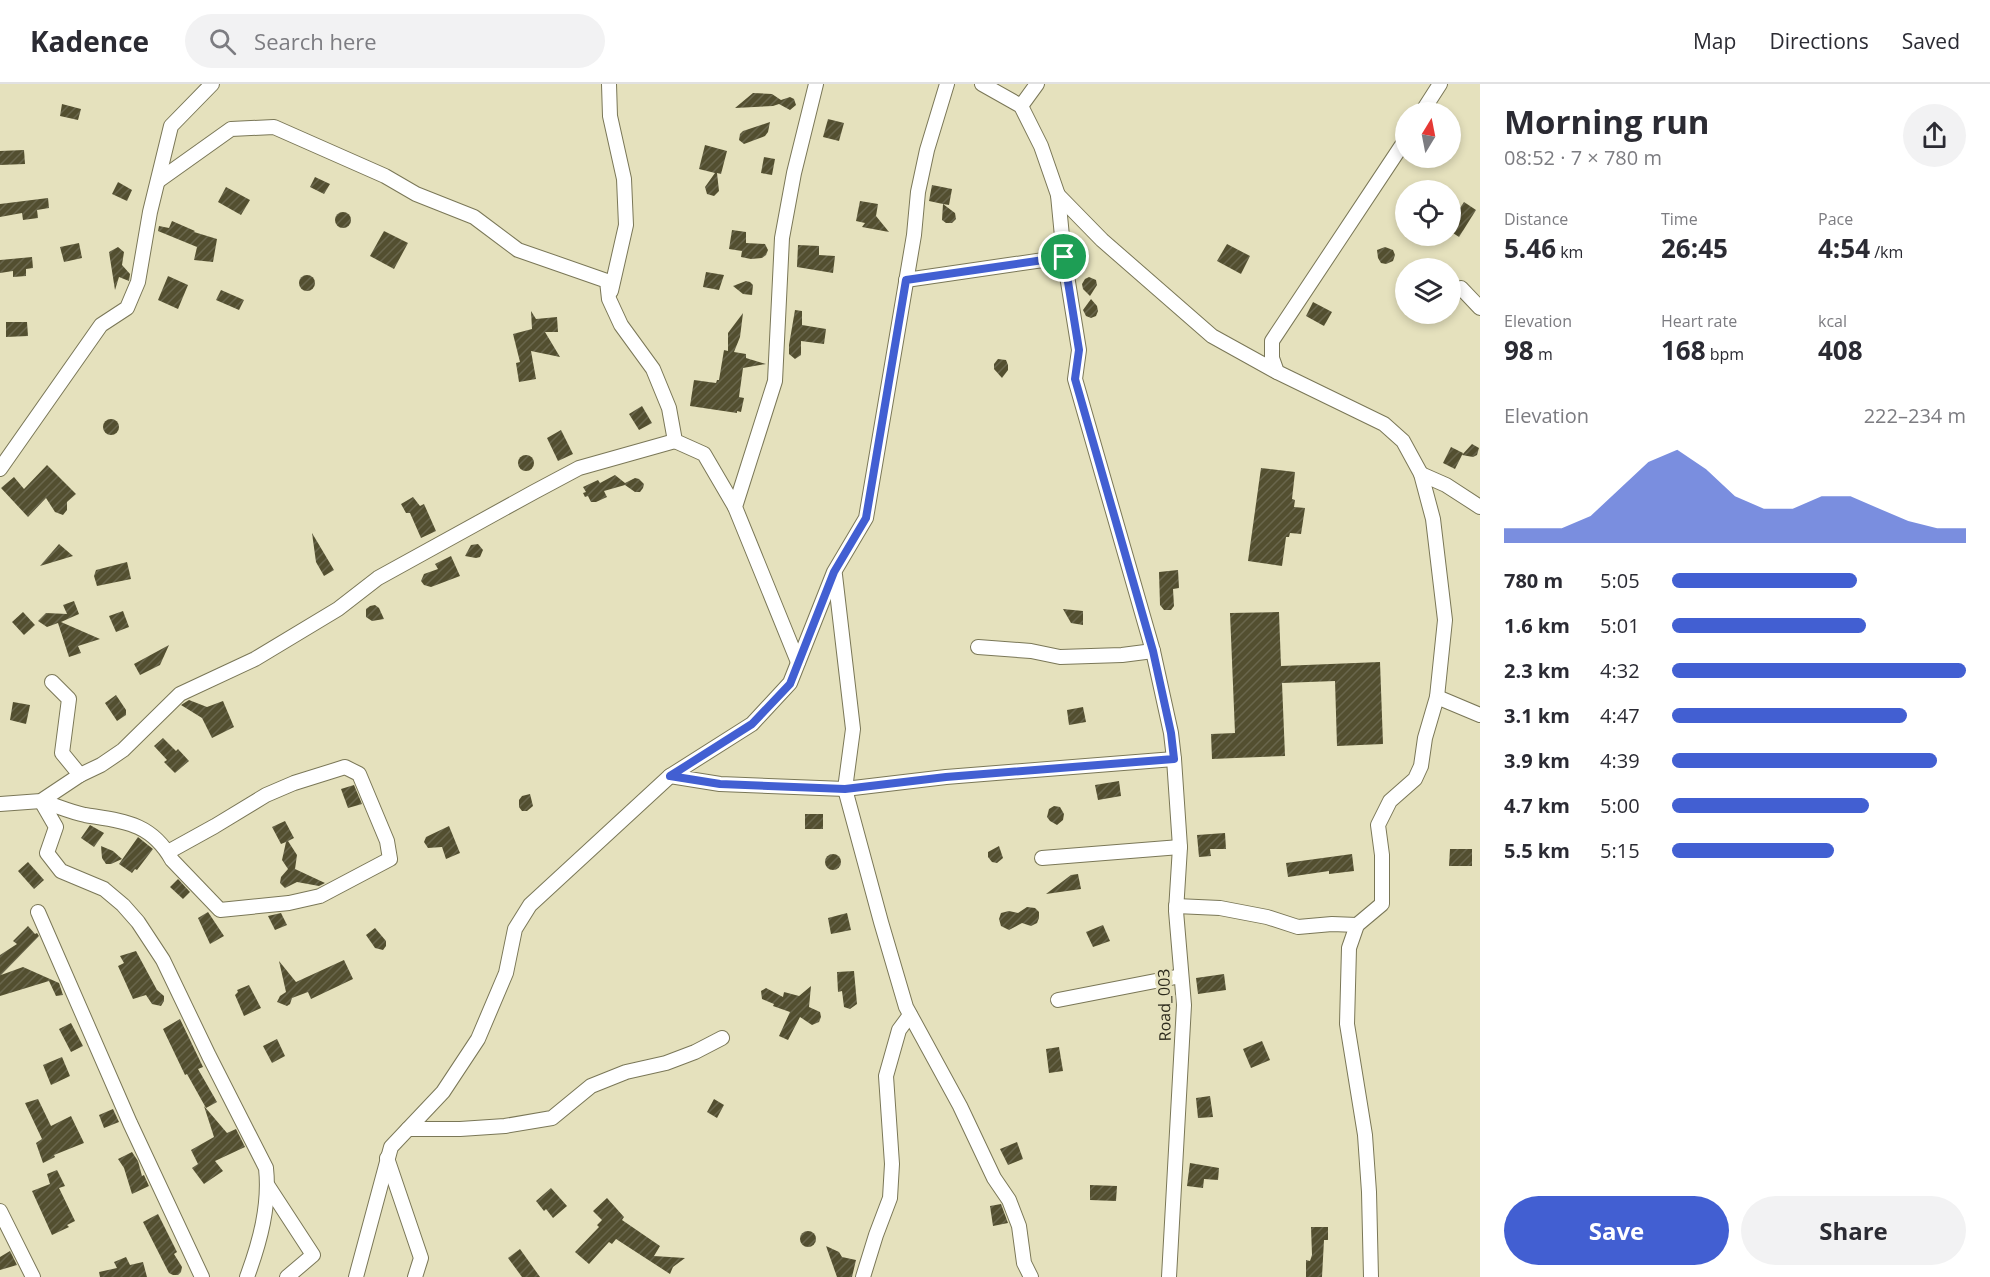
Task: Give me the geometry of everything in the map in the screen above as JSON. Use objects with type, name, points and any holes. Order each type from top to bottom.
[{"type":"street","points":[[0,469],[100,325],[127,308],[138,282],[171,126],[212,84]]},
{"type":"street","points":[[609,84],[610,116],[624,179],[626,225],[609,299]]},
{"type":"street","points":[[735,507],[775,381],[782,238],[794,173],[816,84]]},
{"type":"street","points":[[356,1277],[391,1147],[443,1092],[478,1039],[506,973],[515,929],[530,906],[670,776],[752,724],[790,684],[834,572],[866,518],[914,235],[918,192],[927,150],[947,84]]},
{"type":"street","points":[[982,84],[1020,105],[1041,146],[1058,195],[1102,240],[1212,336],[1277,372],[1384,424],[1403,441],[1421,474],[1433,519],[1445,620],[1437,697],[1416,779],[1390,801],[1378,825],[1382,855],[1382,904],[1357,925],[1349,948],[1347,1024],[1365,1135],[1371,1277]]},
{"type":"street","points":[[1020,105],[1037,84]]},
{"type":"street","points":[[1428,102],[1440,84]]},
{"type":"street","points":[[158,181],[231,129],[273,128],[385,176],[416,194],[474,217],[518,250],[607,280],[609,299],[621,325],[653,369],[669,408],[675,441]]},
{"type":"street","points":[[1277,372],[1272,358],[1272,341],[1395,156]]},
{"type":"street","name":"Road_003","points":[[1058,195],[1064,257],[1079,350],[1075,379],[1153,651],[1171,733],[1174,759],[1180,848],[1176,906],[1183,1016],[1169,1277]]},
{"type":"street","points":[[906,280],[1064,257]]},
{"type":"street","points":[[1461,288],[1480,308]]},
{"type":"street","points":[[40,801],[123,750],[180,694],[255,658],[338,609],[378,578],[412,558],[579,468],[675,441],[704,454],[735,507],[798,662]]},
{"type":"street","points":[[1421,474],[1446,485],[1480,507]]},
{"type":"street","points":[[834,572],[853,729],[845,789],[880,922],[906,1007],[960,1106],[994,1178],[1009,1200],[1019,1226],[1023,1263],[1031,1277]]},
{"type":"street","points":[[978,647],[1031,651],[1060,657],[1122,655],[1153,651]]},
{"type":"street","points":[[52,682],[69,699],[62,753],[80,775]]},
{"type":"street","points":[[1437,697],[1480,715]]},
{"type":"street","points":[[670,776],[720,784],[845,789],[946,777],[1174,759]]},
{"type":"street","points":[[0,804],[40,801],[84,814],[119,819],[137,826],[152,835],[168,852],[172,860],[220,910],[289,903],[320,896],[390,859],[387,841],[359,774],[345,767],[294,783],[266,795],[168,852]]},
{"type":"street","points":[[40,801],[56,827],[47,853],[61,871],[104,890],[123,905],[138,922],[163,960],[266,1168],[268,1186],[260,1242],[247,1277]]},
{"type":"street","points":[[1042,858],[1180,848]]},
{"type":"street","points":[[1176,906],[1220,908],[1267,917],[1298,927],[1332,924],[1357,925]]},
{"type":"street","points":[[38,912],[130,1123],[202,1277]]},
{"type":"street","points":[[1058,1000],[1181,976]]},
{"type":"street","points":[[863,1277],[890,1198],[892,1164],[886,1076],[898,1030],[910,1015]]},
{"type":"street","points":[[408,1129],[460,1130],[505,1126],[552,1118],[591,1086],[627,1072],[666,1063],[722,1038]]},
{"type":"street","points":[[387,1158],[421,1258],[416,1277]]},
{"type":"street","points":[[268,1186],[314,1255],[287,1277]]},
{"type":"street","points":[[0,1211],[33,1277]]},
{"type":"building","points":[[753,93],[772,94],[781,100],[790,97],[794,99],[796,105],[790,110],[779,104],[735,108]]},
{"type":"building","points":[[62,104],[81,109],[78,120],[60,116]]},
{"type":"building","points":[[828,119],[844,123],[839,141],[823,137]]},
{"type":"building","points":[[770,122],[765,136],[744,144],[739,140],[743,131]]},
{"type":"building","points":[[705,145],[727,151],[721,174],[717,173],[719,191],[714,196],[707,194],[705,187],[715,173],[699,169]]},
{"type":"building","points":[[24,150],[25,164],[0,165],[0,151]]},
{"type":"building","points":[[764,157],[775,159],[772,175],[761,173]]},
{"type":"building","points":[[315,177],[330,184],[324,194],[310,187]]},
{"type":"building","points":[[118,182],[132,190],[127,201],[112,194]]},
{"type":"building","points":[[932,185],[952,189],[949,205],[929,201]]},
{"type":"building","points":[[226,187],[250,200],[241,215],[218,202]]},
{"type":"building","points":[[48,198],[49,208],[37,210],[38,218],[23,220],[22,213],[0,217],[0,204]]},
{"type":"building","points":[[860,201],[878,204],[876,216],[889,232],[862,227],[865,223],[856,221]]},
{"type":"building","points":[[1464,202],[1476,210],[1461,234],[1461,206]]},
{"type":"building","points":[[943,204],[955,213],[956,219],[952,223],[942,220]]},
{"type":"building","points":[[343,212],[349,214],[351,220],[349,226],[343,228],[337,226],[335,220],[337,214]]},
{"type":"building","points":[[172,221],[194,232],[217,239],[213,262],[194,260],[197,247],[158,231],[159,226],[169,228]]},
{"type":"building","points":[[732,230],[746,232],[746,243],[765,244],[768,250],[766,255],[762,258],[751,259],[741,257],[742,251],[729,249]]},
{"type":"building","points":[[384,231],[408,243],[394,269],[370,256]]},
{"type":"building","points":[[79,243],[82,258],[64,262],[60,247]]},
{"type":"building","points":[[1227,244],[1250,256],[1241,274],[1217,261]]},
{"type":"building","points":[[798,245],[819,246],[819,255],[835,256],[833,273],[797,267]]},
{"type":"building","points":[[118,247],[124,252],[122,265],[130,274],[129,281],[119,277],[115,290],[109,252]]},
{"type":"building","points":[[1385,247],[1393,250],[1395,255],[1393,261],[1386,264],[1381,263],[1377,250]]},
{"type":"building","points":[[32,257],[33,268],[26,269],[26,276],[13,277],[13,271],[0,273],[0,260]]},
{"type":"building","points":[[706,272],[724,275],[719,290],[703,287]]},
{"type":"building","points":[[307,275],[313,277],[315,283],[313,289],[307,291],[301,289],[299,283],[301,277]]},
{"type":"building","points":[[168,276],[188,285],[178,309],[158,300]]},
{"type":"building","points":[[1089,277],[1096,280],[1097,285],[1090,296],[1083,289],[1082,284]]},
{"type":"building","points":[[746,281],[753,285],[752,295],[743,294],[733,286]]},
{"type":"building","points":[[221,290],[244,300],[239,310],[216,300]]},
{"type":"building","points":[[1091,299],[1098,311],[1096,316],[1091,318],[1086,316],[1083,310]]},
{"type":"building","points":[[1313,302],[1332,312],[1324,326],[1306,316]]},
{"type":"building","points":[[795,310],[802,311],[802,325],[826,329],[824,344],[801,341],[801,355],[795,359],[789,354],[789,345]]},
{"type":"building","points":[[531,311],[536,319],[557,317],[558,332],[545,332],[560,357],[531,351],[536,379],[519,382],[516,363],[520,362],[513,334],[532,329]]},
{"type":"building","points":[[743,313],[740,337],[734,352],[746,354],[746,358],[766,364],[743,368],[739,397],[744,398],[741,412],[690,406],[694,380],[716,383],[719,380],[724,350],[728,351],[728,333]]},
{"type":"building","points":[[6,322],[27,322],[28,336],[6,337]]},
{"type":"building","points":[[998,359],[1006,360],[1008,365],[1008,370],[1002,378],[994,369],[994,364]]},
{"type":"building","points":[[642,406],[652,423],[639,430],[629,414]]},
{"type":"building","points":[[111,419],[119,427],[111,435],[103,427]]},
{"type":"building","points":[[561,430],[573,454],[558,461],[547,438]]},
{"type":"building","points":[[1472,444],[1479,448],[1477,455],[1473,457],[1462,455]]},
{"type":"building","points":[[1451,447],[1463,453],[1455,469],[1443,463]]},
{"type":"building","points":[[526,455],[532,457],[534,463],[532,469],[526,471],[520,469],[518,463],[520,457]]},
{"type":"building","points":[[47,465],[76,494],[67,502],[67,510],[63,515],[55,512],[46,498],[28,517],[1,488],[14,477],[24,489]]},
{"type":"building","points":[[1261,468],[1295,472],[1292,499],[1295,500],[1294,507],[1305,508],[1301,534],[1290,533],[1289,537],[1286,537],[1282,566],[1248,561]]},
{"type":"building","points":[[615,475],[625,483],[635,478],[639,479],[644,484],[643,488],[640,492],[635,492],[625,485],[604,491],[607,497],[596,502],[591,502],[588,496],[585,497],[583,493],[586,492],[583,487],[598,480],[600,483]]},
{"type":"building","points":[[413,497],[420,506],[424,504],[436,531],[421,538],[410,513],[406,513],[401,504]]},
{"type":"building","points":[[312,533],[334,570],[324,576],[316,562]]},
{"type":"building","points":[[59,544],[73,556],[40,566]]},
{"type":"building","points":[[478,544],[483,550],[480,557],[465,556],[471,545]]},
{"type":"building","points":[[451,556],[460,576],[431,587],[424,585],[421,581],[424,574],[438,569],[435,564]]},
{"type":"building","points":[[127,562],[131,579],[97,586],[94,576],[96,570]]},
{"type":"building","points":[[1178,570],[1179,588],[1173,589],[1174,606],[1171,610],[1164,610],[1160,605],[1159,572]]},
{"type":"building","points":[[74,601],[79,614],[61,622],[100,639],[78,646],[81,653],[69,657],[58,623],[47,627],[38,621],[46,613],[67,614],[63,605]]},
{"type":"building","points":[[375,605],[384,619],[372,621],[366,617],[366,609]]},
{"type":"building","points":[[1063,609],[1083,611],[1083,625],[1071,623]]},
{"type":"building","points":[[123,611],[129,627],[116,632],[109,616]]},
{"type":"building","points":[[23,612],[35,625],[24,635],[12,622]]},
{"type":"building","points":[[1279,612],[1281,666],[1380,662],[1383,744],[1337,746],[1335,681],[1282,683],[1285,756],[1212,759],[1211,734],[1235,733],[1230,613]]},
{"type":"building","points":[[169,645],[160,665],[140,675],[134,664]]},
{"type":"building","points":[[116,695],[126,710],[126,715],[117,721],[105,703]]},
{"type":"building","points":[[189,700],[207,707],[223,701],[234,727],[212,738],[202,718],[181,705]]},
{"type":"building","points":[[13,702],[30,705],[26,724],[10,720]]},
{"type":"building","points":[[1083,707],[1086,722],[1069,725],[1067,710]]},
{"type":"building","points":[[163,738],[189,761],[175,773],[164,762],[167,760],[154,746]]},
{"type":"building","points":[[1119,781],[1121,796],[1098,800],[1095,785]]},
{"type":"building","points":[[354,785],[362,804],[348,808],[341,789]]},
{"type":"building","points":[[530,794],[533,806],[527,811],[522,811],[519,807],[519,800],[522,796]]},
{"type":"building","points":[[1054,806],[1060,807],[1064,814],[1063,820],[1057,825],[1047,817],[1049,809]]},
{"type":"building","points":[[805,814],[823,814],[823,829],[805,829]]},
{"type":"building","points":[[285,821],[294,838],[288,841],[297,855],[295,869],[325,883],[319,886],[297,882],[285,888],[280,883],[281,877],[288,869],[282,860],[286,842],[281,844],[272,827]]},
{"type":"building","points":[[90,825],[104,833],[94,847],[81,838]]},
{"type":"building","points":[[449,826],[460,853],[446,859],[442,847],[428,848],[424,842],[426,837]]},
{"type":"building","points":[[1225,833],[1226,849],[1210,849],[1211,856],[1199,857],[1197,835]]},
{"type":"building","points":[[138,837],[153,849],[132,873],[119,864]]},
{"type":"building","points":[[101,846],[113,851],[122,859],[106,864],[102,858]]},
{"type":"building","points":[[999,846],[1003,858],[997,863],[992,862],[988,857],[988,852]]},
{"type":"building","points":[[1450,849],[1472,849],[1472,866],[1449,866]]},
{"type":"building","points":[[833,854],[839,856],[841,862],[839,868],[833,870],[827,868],[825,862],[827,856]]},
{"type":"building","points":[[1352,854],[1354,871],[1329,874],[1329,871],[1288,877],[1286,863]]},
{"type":"building","points":[[28,862],[44,880],[34,889],[18,871]]},
{"type":"building","points":[[1078,874],[1081,889],[1046,894],[1071,875]]},
{"type":"building","points":[[178,879],[190,892],[183,899],[170,887]]},
{"type":"building","points":[[1027,907],[1035,908],[1039,912],[1037,923],[1031,926],[1022,923],[1009,930],[1001,926],[999,919],[1001,913],[1009,911],[1018,913]]},
{"type":"building","points":[[208,912],[224,936],[210,944],[198,918]]},
{"type":"building","points":[[281,913],[287,925],[275,930],[268,916]]},
{"type":"building","points":[[847,913],[851,930],[831,934],[828,918]]},
{"type":"building","points":[[1103,925],[1110,941],[1093,947],[1086,932]]},
{"type":"building","points":[[28,926],[39,936],[1,975],[23,967],[59,983],[63,995],[56,996],[49,981],[0,996],[0,955],[17,944],[13,941]]},
{"type":"building","points":[[375,928],[386,941],[383,950],[375,948],[366,935]]},
{"type":"building","points":[[136,951],[157,990],[164,996],[161,1006],[152,1004],[146,995],[133,999],[118,966],[124,963],[120,956]]},
{"type":"building","points":[[344,960],[353,979],[311,999],[308,992],[292,998],[287,1006],[277,1002],[286,992],[279,961],[296,982]]},
{"type":"building","points":[[854,971],[857,1004],[850,1009],[844,1007],[842,991],[838,992],[837,972]]},
{"type":"building","points":[[1224,974],[1226,990],[1198,994],[1196,978]]},
{"type":"building","points":[[249,985],[261,1008],[244,1016],[235,995],[237,990]]},
{"type":"building","points":[[811,986],[809,1007],[820,1012],[819,1022],[812,1025],[800,1017],[788,1040],[779,1036],[790,1012],[762,999],[761,991],[766,988],[783,997],[784,992],[799,996]]},
{"type":"building","points":[[180,1019],[203,1067],[198,1069],[217,1102],[206,1108],[187,1074],[185,1075],[163,1029]]},
{"type":"building","points":[[71,1023],[83,1046],[71,1052],[59,1029]]},
{"type":"building","points":[[277,1039],[285,1056],[272,1063],[263,1046]]},
{"type":"building","points":[[1262,1041],[1270,1060],[1251,1068],[1243,1049]]},
{"type":"building","points":[[1059,1047],[1063,1071],[1049,1073],[1046,1049]]},
{"type":"building","points":[[62,1057],[70,1076],[51,1085],[43,1065]]},
{"type":"building","points":[[1210,1096],[1213,1117],[1198,1118],[1196,1098]]},
{"type":"building","points":[[38,1099],[51,1126],[71,1116],[84,1143],[54,1155],[55,1157],[43,1163],[36,1143],[42,1139],[25,1103]]},
{"type":"building","points":[[714,1099],[724,1105],[717,1118],[707,1112]]},
{"type":"building","points":[[204,1106],[227,1133],[236,1129],[245,1147],[215,1161],[223,1171],[204,1184],[192,1168],[198,1164],[191,1150],[214,1137]]},
{"type":"building","points":[[113,1109],[119,1122],[104,1128],[99,1115]]},
{"type":"building","points":[[1017,1142],[1023,1159],[1008,1165],[1000,1149]]},
{"type":"building","points":[[132,1152],[149,1186],[132,1194],[124,1168],[118,1159]]},
{"type":"building","points":[[1190,1163],[1219,1168],[1218,1180],[1204,1179],[1203,1188],[1187,1186]]},
{"type":"building","points":[[57,1170],[65,1186],[59,1188],[75,1221],[67,1225],[69,1227],[52,1235],[32,1191],[50,1184],[47,1174]]},
{"type":"building","points":[[1090,1185],[1117,1186],[1116,1201],[1090,1200]]},
{"type":"building","points":[[551,1188],[567,1206],[553,1218],[536,1201]]},
{"type":"building","points":[[607,1198],[624,1217],[622,1220],[660,1246],[654,1256],[685,1258],[673,1267],[670,1274],[616,1239],[612,1244],[609,1242],[589,1264],[575,1252],[599,1227],[597,1225],[602,1220],[593,1211]]},
{"type":"building","points":[[1001,1204],[1008,1223],[993,1226],[990,1206]]},
{"type":"building","points":[[158,1214],[177,1252],[174,1254],[182,1267],[178,1275],[169,1273],[143,1222]]},
{"type":"building","points":[[1311,1227],[1328,1227],[1328,1240],[1324,1240],[1322,1277],[1306,1277],[1306,1260],[1310,1261],[1312,1255]]},
{"type":"building","points":[[808,1231],[814,1233],[816,1239],[814,1245],[808,1247],[802,1245],[800,1239],[802,1233]]},
{"type":"building","points":[[826,1246],[839,1252],[842,1257],[856,1260],[852,1277],[837,1277]]},
{"type":"building","points":[[520,1249],[540,1277],[522,1277],[508,1258]]},
{"type":"building","points":[[10,1251],[17,1265],[0,1270],[0,1257]]},
{"type":"building","points":[[126,1257],[130,1265],[143,1262],[147,1277],[100,1277],[99,1272],[117,1268],[114,1262]]},
{"type":"route","points":[[1064,257],[1079,350],[1075,379],[1100,458],[1136,596],[1153,651],[1171,733],[1174,759],[946,777],[845,789],[720,784],[670,776],[752,724],[790,684],[834,572],[866,518],[906,280],[1064,257]]}]
